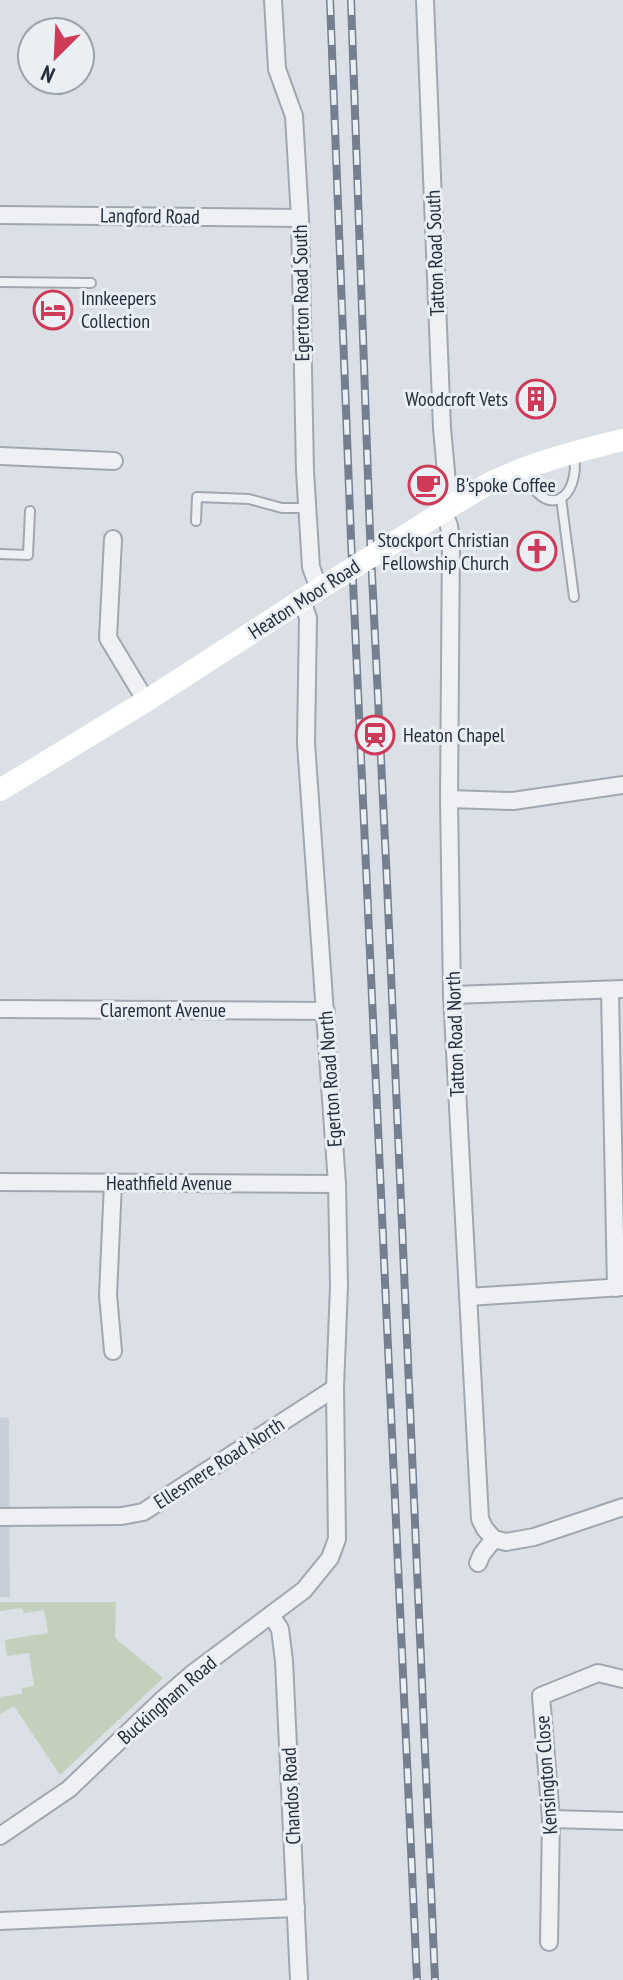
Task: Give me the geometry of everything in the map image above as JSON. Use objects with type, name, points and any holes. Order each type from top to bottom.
[{"type":"main road","name":"Heaton Moor Road","points":[[0,790],[490,483],[574,452],[623,440]]},
{"type":"street","name":"Egerton Road South","points":[[273,0],[277,69],[294,116],[300,218],[310,594]]},
{"type":"street","name":"Tatton Road South","points":[[425,0],[442,428],[449,508]]},
{"type":"street","name":"Langford Road","points":[[0,215],[300,218]]},
{"type":"street","points":[[0,456],[114,461]]},
{"type":"street","name":"Tatton Road North","points":[[449,508],[452,995],[480,1519],[485,1529],[500,1540]]},
{"type":"street","points":[[113,539],[108,638],[146,701]]},
{"type":"street","name":"Egerton Road North","points":[[310,594],[306,743],[337,1184],[339,1286],[335,1388],[338,1519],[337,1539],[330,1558]]},
{"type":"street","points":[[449,799],[513,801],[623,785]]},
{"type":"street","points":[[452,995],[616,989],[620,1288],[468,1297]]},
{"type":"street","name":"Claremont Avenue","points":[[0,1009],[326,1011]]},
{"type":"street","name":"Heathfield Avenue","points":[[0,1182],[337,1184]]},
{"type":"street","points":[[113,1183],[108,1295],[113,1351]]},
{"type":"street","name":"Ellesmere Road North","points":[[0,1517],[122,1516],[143,1512],[335,1388]]},
{"type":"street","points":[[478,1563],[482,1554],[500,1540],[534,1537],[623,1507]]},
{"type":"street","name":"Buckingham Road","points":[[0,1836],[69,1789],[192,1674],[304,1590],[330,1558]]},
{"type":"street","name":"Chandos Road","points":[[271,1615],[280,1629],[284,1661],[299,1980]]},
{"type":"street","name":"Kensington Close","points":[[549,1942],[551,1819],[541,1696],[598,1673],[623,1679]]},
{"type":"street","points":[[551,1819],[623,1821]]},
{"type":"street","points":[[0,1921],[296,1908]]},
{"type":"lane","points":[[0,282],[91,283]]},
{"type":"lane","points":[[523,469],[530,486],[541,497],[551,500],[561,498],[568,494],[573,483],[574,452]]},
{"type":"lane","points":[[196,521],[197,497],[249,499],[282,508],[307,508]]},
{"type":"lane","points":[[561,498],[574,597]]},
{"type":"lane","points":[[0,554],[28,555],[30,511]]},
{"type":"shaded area","points":[[0,1417],[9,1418],[10,1597],[0,1597]]},
{"type":"green space","points":[[0,1602],[116,1602],[115,1638],[163,1678],[60,1775],[14,1706],[0,1714],[0,1697],[22,1694],[22,1688],[34,1686],[29,1653],[7,1656],[5,1640],[48,1633],[44,1610],[24,1613],[22,1608],[0,1611]]},
{"type":"railway","points":[[330,0],[351,539],[417,1980]]},
{"type":"railway","points":[[351,0],[370,534],[435,1980]]},
{"type":"place","name":"Innkeepers Collection","points":[[53,310]]},
{"type":"place","name":"Woodcroft Vets","points":[[536,399]]},
{"type":"place","name":"B'spoke Coffee","points":[[428,485]]},
{"type":"place","name":"Stockport Christian Fellowship Church","points":[[537,551]]},
{"type":"place","name":"Heaton Chapel","points":[[375,735]]}]
